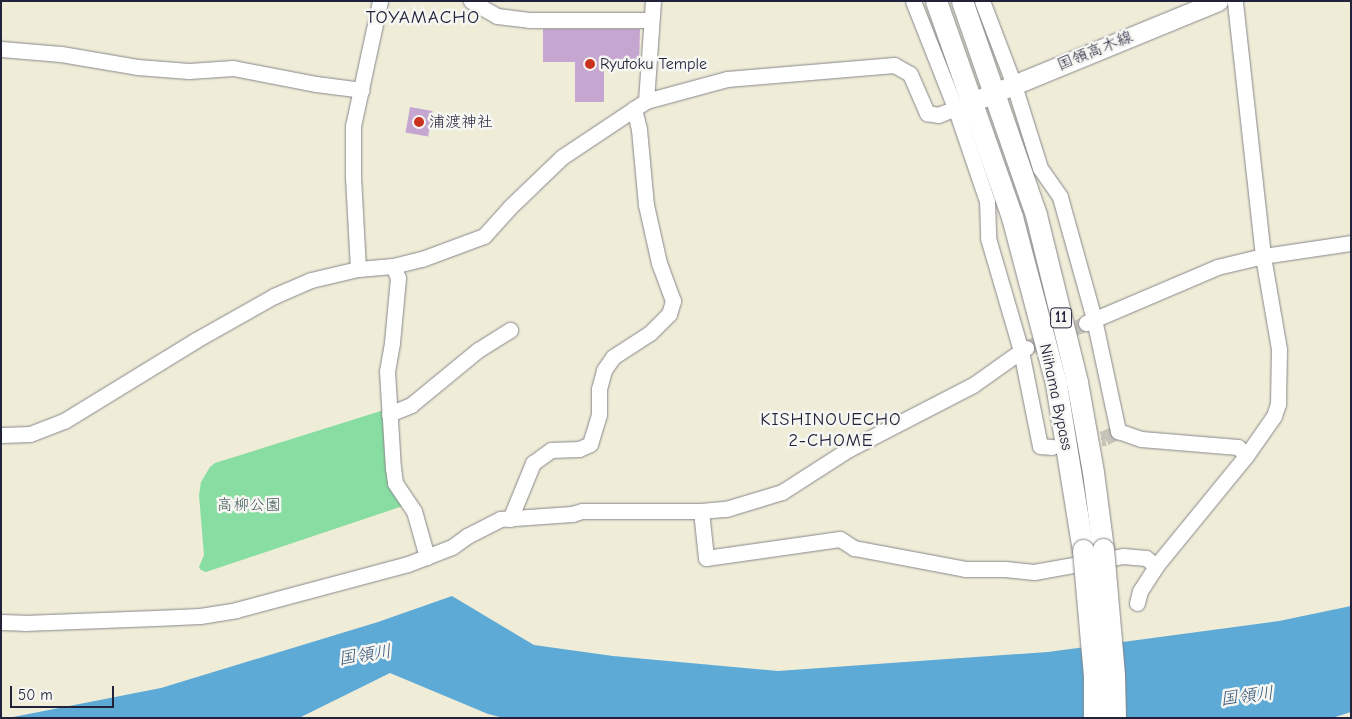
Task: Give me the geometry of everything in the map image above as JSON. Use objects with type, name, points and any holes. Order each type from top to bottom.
[{"type":"highway","name":"Niihama Bypass","points":[[936,1],[964,106],[1012,217],[1056,384],[1093,550],[1114,676],[1115,718]]},
{"type":"highway","name":"Niihama Bypass","points":[[962,1],[1004,89],[1077,382],[1093,472],[1094,718]]},
{"type":"main road","name":"国領高木線","points":[[964,106],[1218,1]]},
{"type":"street","points":[[358,269],[353,178],[353,126],[380,1]]},
{"type":"street","points":[[471,1],[497,16],[529,20],[651,20]]},
{"type":"street","points":[[510,519],[533,463],[551,450],[579,449],[590,444],[599,414],[599,389],[604,370],[613,357],[650,333],[669,314],[673,301],[660,263],[646,205],[639,129],[640,105],[653,1]]},
{"type":"street","points":[[913,1],[964,106],[987,201],[988,238],[1023,350],[1040,446],[1052,447]]},
{"type":"street","points":[[982,1],[1004,89],[1040,168],[1060,197],[1089,321],[1118,431],[1141,439],[1238,447],[1246,456]]},
{"type":"street","points":[[1137,603],[1140,591],[1156,566],[1246,456],[1274,416],[1279,391],[1279,349],[1263,256],[1236,1]]},
{"type":"street","points":[[1,49],[61,54],[137,67],[189,71],[233,68],[316,84],[362,90]]},
{"type":"street","points":[[1,435],[30,434],[64,421],[196,340],[274,296],[311,280],[358,269],[393,266],[422,259],[484,236],[510,207],[562,157],[640,105],[727,79],[894,65],[910,74],[927,113],[938,115],[964,106]]},
{"type":"street","points":[[1089,321],[1217,267],[1263,256],[1351,243]]},
{"type":"street","points":[[393,266],[398,278],[392,343],[387,371],[395,483],[414,511],[427,557]]},
{"type":"street","points":[[389,414],[411,405],[478,350],[510,330]]},
{"type":"street","points":[[1,622],[24,623],[209,614],[264,603],[427,557],[452,547],[482,527],[500,519],[572,514],[582,511],[701,511],[726,509],[782,492],[849,449],[973,385],[1023,350]]},
{"type":"street","points":[[701,511],[706,558],[840,539],[854,548],[965,569],[1005,569],[1034,572],[1123,556],[1146,558],[1156,566]]},
{"type":"green space","name":"高柳公園","points":[[384,410],[403,506],[206,572],[201,570],[199,567],[204,555],[199,495],[201,482],[210,467],[215,463]]},
{"type":"water","name":"国領川","points":[[452,596],[534,645],[613,656],[778,671],[1048,652],[1279,621],[1351,606],[1351,712],[1332,718],[504,718],[488,714],[390,673],[299,718],[8,718],[161,688],[378,622]]},
{"type":"building","name":"Ryutoku Temple","points":[[543,29],[640,29],[639,66],[604,66],[604,102],[575,102],[575,62],[543,62]]},
{"type":"building","name":"浦渡神社","points":[[410,107],[433,111],[428,137],[405,133]]},
{"type":"tunnel","points":[[1026,348],[1085,324]]},
{"type":"tunnel","points":[[1056,446],[1105,438],[1118,431]]},
{"type":"place","name":"Ryutoku Temple","points":[[590,64]]},
{"type":"place","name":"浦渡神社","points":[[419,122]]},
{"type":"district","name":"TOYAMACHO","points":[[423,18]]},
{"type":"district","name":"KISHINOUECHO 2-CHOME","points":[[831,431]]}]
